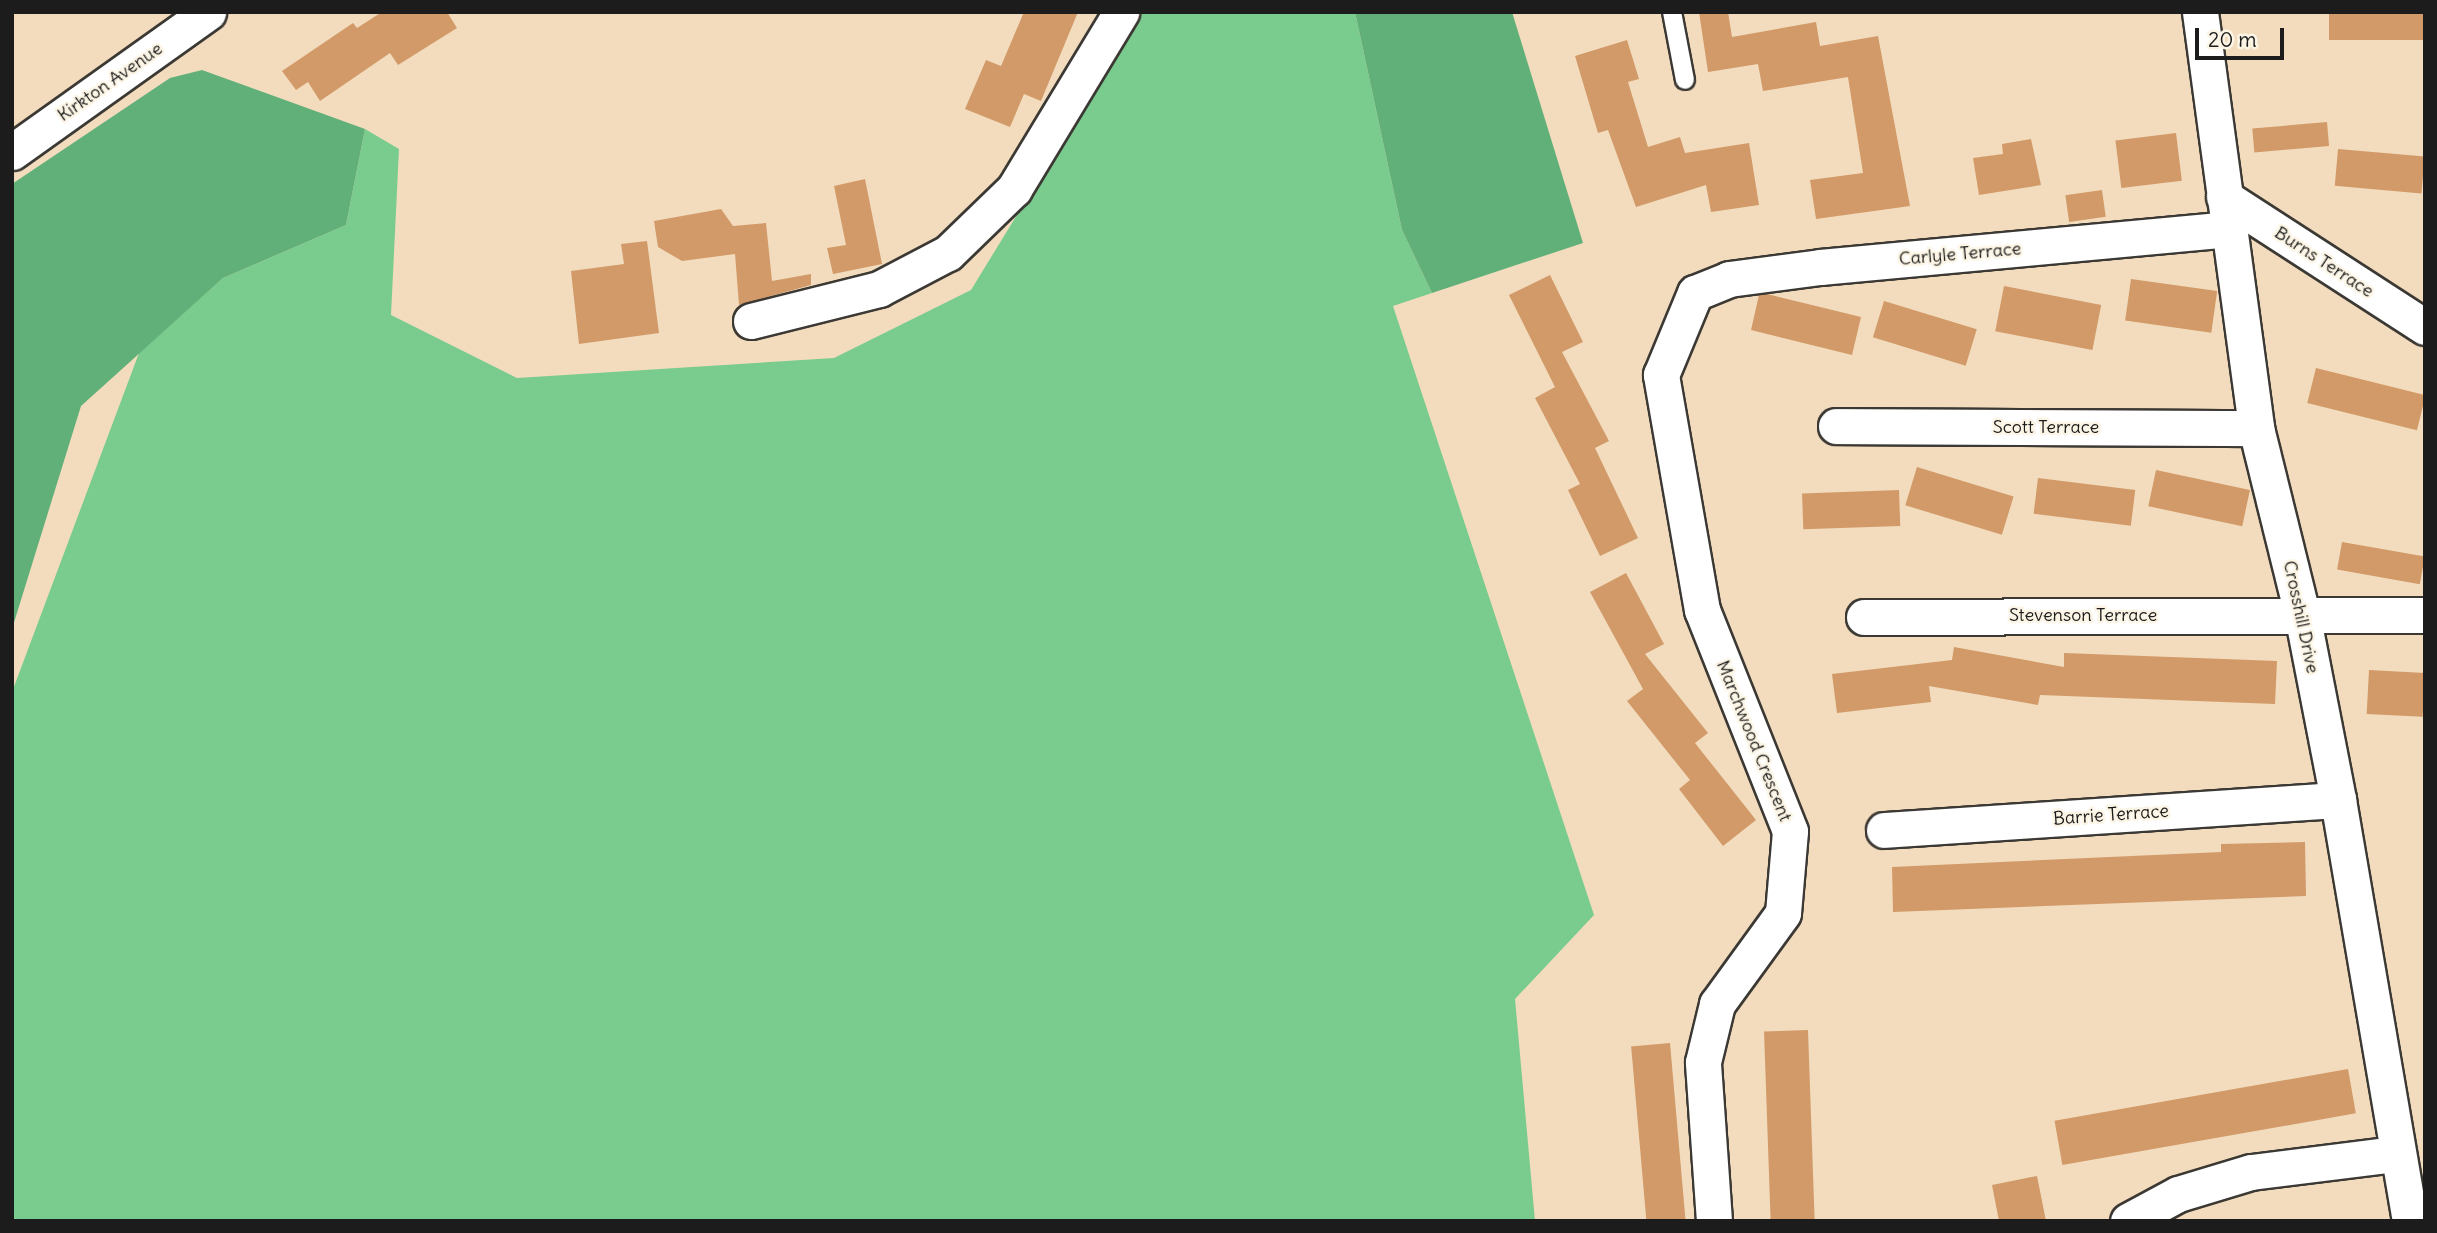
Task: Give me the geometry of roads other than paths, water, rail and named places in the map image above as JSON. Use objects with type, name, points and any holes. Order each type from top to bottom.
[{"type":"street","name":"Kirkton Avenue","points":[[12,152],[208,12]]},
{"type":"street","points":[[751,321],[879,289],[948,253],[1014,189],[1121,12]]},
{"type":"street","name":"Crosshill Drive","points":[[2200,12],[2256,428],[2302,614],[2338,800],[2396,1154],[2410,1221]]},
{"type":"street","name":"Carlyle Terrace","points":[[1695,293],[1729,279],[2226,213]]},
{"type":"street","name":"Burns Terrace","points":[[2226,213],[2425,327]]},
{"type":"street","name":"Marchwood Crescent","points":[[1695,293],[1661,375],[1702,610],[1790,831],[1783,913],[1717,1004],[1703,1062],[1714,1221]]},
{"type":"street","name":"Scott Terrace","points":[[1836,426],[2256,428]]},
{"type":"street","name":"Stevenson Terrace","points":[[1864,617],[2425,615]]},
{"type":"street","name":"Barrie Terrace","points":[[1884,830],[2338,800]]},
{"type":"street","points":[[2128,1221],[2178,1194],[2251,1172],[2396,1154]]},
{"type":"lane","points":[[1672,12],[1685,79]]}]
